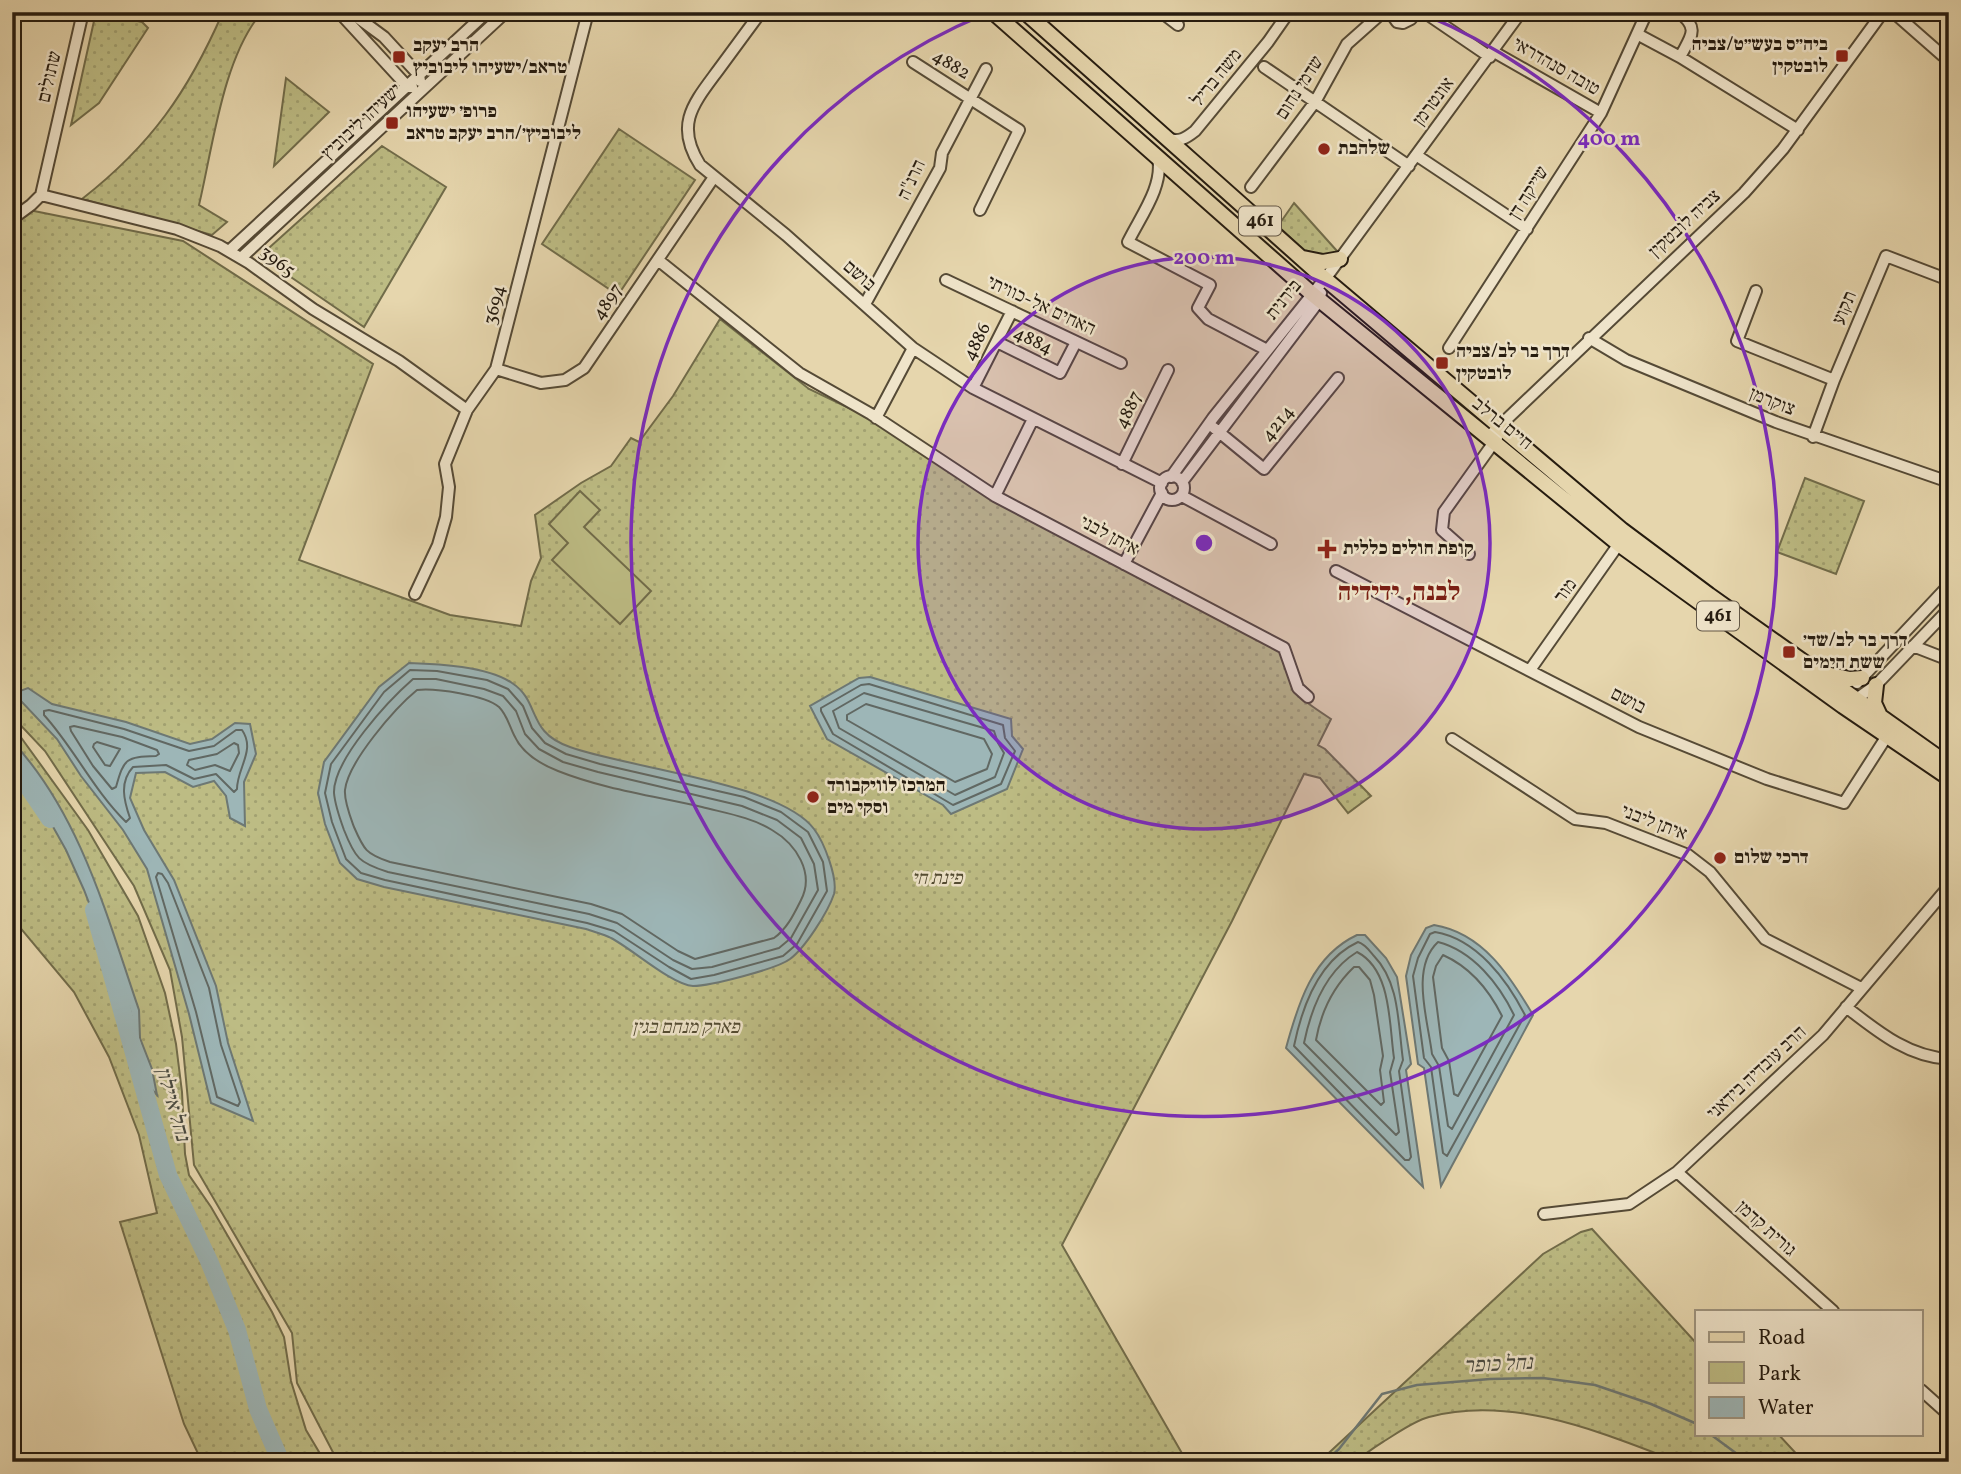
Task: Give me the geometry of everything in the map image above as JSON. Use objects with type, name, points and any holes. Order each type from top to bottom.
[{"type":"main road","name":"חיים ברלב","points":[[993,12],[1315,296],[1620,545],[1848,700],[1884,720],[1949,765]]},
{"type":"main road","name":"חיים ברלב","points":[[1024,12],[1324,278],[1622,530],[1817,672],[1887,736],[1949,778]]},
{"type":"main road","points":[[1301,258],[1323,262],[1340,259]]},
{"type":"main road","points":[[1817,672],[1850,679],[1862,678]]},
{"type":"main road","points":[[1876,685],[1874,704],[1884,720]]},
{"type":"street","name":"שתולים","points":[[41,195],[83,12]]},
{"type":"street","points":[[339,12],[407,86],[422,90],[419,75],[384,37],[350,12]]},
{"type":"street","name":"ישעיהו ליבוביץ","points":[[229,251],[487,12]]},
{"type":"street","name":"ישעיהו ליבוביץ","points":[[241,258],[506,12]]},
{"type":"street","name":"3694","points":[[415,594],[438,545],[446,517],[449,487],[445,464],[467,411],[496,369],[588,12]]},
{"type":"street","name":"בושם","points":[[761,12],[695,100],[687,135],[692,152],[700,165],[786,235],[913,348],[973,388],[1165,488],[1178,478],[1182,482]]},
{"type":"street","points":[[1161,12],[1178,25]]},
{"type":"street","name":"משה בריל","points":[[1164,137],[1180,140],[1195,131],[1268,42],[1289,12]]},
{"type":"street","name":"שדמי נחום","points":[[1251,187],[1315,102],[1347,44],[1382,13],[1403,23],[1411,19],[1415,12]]},
{"type":"street","name":"טובה סנהדראי","points":[[1424,12],[1492,54],[1601,113]]},
{"type":"street","name":"אונטרמן","points":[[1324,278],[1521,12]]},
{"type":"street","name":"שייקה דן","points":[[1448,348],[1601,113],[1647,12]]},
{"type":"street","points":[[1679,12],[1693,27],[1692,36],[1680,57]]},
{"type":"street","points":[[1869,12],[1871,27]]},
{"type":"street","name":"צביה לובטקין","points":[[1469,554],[1442,530],[1444,512],[1500,425],[1744,192],[1798,130],[1883,12]]},
{"type":"street","points":[[1893,12],[1947,53]]},
{"type":"street","points":[[1637,34],[1680,57],[1798,130]]},
{"type":"street","name":"4882","points":[[913,62],[1019,130],[980,210]]},
{"type":"street","points":[[1264,67],[1409,166]]},
{"type":"street","name":"הרנ\"ה","points":[[865,304],[940,168],[942,153],[986,69]]},
{"type":"street","name":"משה בריל","points":[[1192,161],[1189,149],[1195,131]]},
{"type":"street","points":[[1416,155],[1527,229]]},
{"type":"street","points":[[1158,158],[1158,181],[1128,242],[1210,285],[1198,309],[1208,319],[1266,350]]},
{"type":"street","points":[[1158,181],[1177,174]]},
{"type":"street","name":"4897","points":[[496,369],[541,383],[565,380],[584,368],[714,177]]},
{"type":"street","points":[[12,219],[41,195]]},
{"type":"street","name":"3965","points":[[41,195],[177,229],[229,251],[299,301],[399,361],[467,411]]},
{"type":"street","name":"תקוע","points":[[1813,437],[1886,256],[1949,280]]},
{"type":"street","name":"איתן לבני","points":[[658,260],[799,373],[876,418],[995,496],[1284,648],[1298,688],[1308,697]]},
{"type":"street","name":"בירנית","points":[[1182,482],[1315,296],[1324,278]]},
{"type":"street","name":"האחים אל-כוויתי","points":[[946,280],[1121,363]]},
{"type":"street","points":[[1756,291],[1737,341],[1834,380]]},
{"type":"street","name":"בירנית","points":[[1127,565],[1165,488],[1209,424],[1266,350],[1315,296]]},
{"type":"street","name":"4886","points":[[973,388],[1012,311]]},
{"type":"street","name":"צוקרמן","points":[[1589,338],[1626,360],[1813,437],[1949,482]]},
{"type":"street","name":"4884","points":[[998,342],[1060,373],[1076,342]]},
{"type":"street","points":[[876,418],[913,348]]},
{"type":"street","name":"4887","points":[[1122,464],[1168,370]]},
{"type":"street","name":"4214","points":[[1209,424],[1264,469],[1338,378]]},
{"type":"street","points":[[995,496],[1033,419]]},
{"type":"street","points":[[1165,488],[1176,499],[1182,496],[1182,482]]},
{"type":"street","points":[[1182,496],[1270,544]]},
{"type":"street","name":"מור","points":[[1530,670],[1620,545],[1622,530]]},
{"type":"street","name":"בושם","points":[[1336,571],[1639,727],[1767,779],[1844,803],[1887,736]]},
{"type":"street","points":[[1848,700],[1862,678],[1949,585]]},
{"type":"street","points":[[1848,700],[1876,685],[1949,609]]},
{"type":"street","points":[[1913,646],[1949,660]]},
{"type":"street","name":"איתן ליבני","points":[[1452,739],[1575,819],[1606,823],[1688,855],[1710,872],[1765,939],[1861,988]]},
{"type":"street","name":"הרב עובדיה בידאני","points":[[1544,1214],[1629,1204],[1677,1172],[1823,1035],[1949,886]]},
{"type":"street","points":[[1846,1007],[1889,1040],[1933,1058],[1949,1059]]},
{"type":"street","name":"גורית קדמן","points":[[1677,1172],[1832,1310]]},
{"type":"street","points":[[1923,1392],[1949,1415]]},
{"type":"green space","points":[[96,12],[142,22],[148,28],[99,103],[71,125]]},
{"type":"green space","points":[[223,12],[262,12],[249,31],[229,77],[199,205],[227,222],[212,235],[82,199],[128,158],[165,115],[196,67]]},
{"type":"green space","points":[[286,78],[329,112],[274,166]]},
{"type":"green space","points":[[619,129],[695,180],[618,295],[542,244]]},
{"type":"green space","points":[[382,146],[446,187],[364,327],[260,256]]},
{"type":"green space","points":[[1294,203],[1337,251],[1326,256],[1303,250],[1278,226]]},
{"type":"green space","name":"פארק מנחם בגין","points":[[29,210],[183,241],[373,364],[299,560],[450,615],[521,626],[531,581],[541,558],[535,515],[611,466],[631,438],[639,442],[673,396],[720,319],[809,389],[874,420],[992,498],[1282,651],[1292,685],[1297,692],[1331,719],[1318,745],[1371,796],[1348,813],[1320,778],[1304,774],[1232,921],[1062,1245],[1187,1462],[338,1462],[297,1383],[292,1333],[194,1165],[182,1037],[170,970],[134,886],[45,751],[12,716],[12,425],[20,418],[12,348],[12,227]]},
{"type":"green space","points":[[1805,478],[1864,501],[1836,574],[1777,552]]},
{"type":"green space","points":[[580,491],[600,510],[584,527],[651,591],[620,624],[552,560],[568,543],[549,524]]},
{"type":"green space","points":[[12,725],[88,830],[138,916],[165,993],[176,1044],[189,1175],[211,1207],[284,1337],[291,1381],[306,1430],[325,1462],[202,1462],[184,1424],[120,1222],[157,1213],[139,1135],[109,1057],[74,992],[12,918]]},
{"type":"green space","points":[[1592,1229],[1695,1342],[1695,1436],[1780,1436],[1804,1462],[1671,1462],[1663,1456],[1578,1426],[1548,1418],[1489,1410],[1459,1411],[1429,1417],[1401,1430],[1356,1462],[1319,1462],[1543,1254],[1581,1232]]},
{"type":"water","points":[[409,663],[462,667],[502,677],[521,691],[540,725],[556,741],[596,755],[737,788],[796,813],[814,829],[829,860],[835,887],[827,910],[802,947],[783,963],[743,976],[693,986],[663,973],[602,934],[357,879],[340,863],[325,824],[318,793],[324,762],[379,687]]},
{"type":"water","points":[[870,677],[1011,719],[1012,736],[1023,749],[1007,789],[951,814],[943,805],[827,739],[810,706],[859,678]]},
{"type":"water","points":[[28,688],[52,704],[126,722],[190,744],[212,739],[235,723],[250,724],[256,754],[244,782],[245,826],[230,818],[226,796],[214,781],[193,787],[165,772],[136,773],[130,798],[144,830],[174,880],[216,986],[228,1043],[253,1121],[211,1103],[189,1014],[147,869],[123,830],[81,776],[57,739],[20,700],[17,692]]},
{"type":"water","points":[[12,741],[36,770],[56,801],[89,868],[139,1010],[140,1038],[152,1069],[157,1095],[145,1082],[130,1010],[84,890],[66,850],[19,766],[12,759]]},
{"type":"water","points":[[1434,925],[1467,937],[1481,947],[1504,971],[1533,1015],[1441,1186],[1424,1068],[1418,1064],[1406,976],[1411,955],[1426,928]]},
{"type":"water","points":[[1357,935],[1365,935],[1386,958],[1397,977],[1411,1064],[1406,1070],[1423,1187],[1286,1048],[1302,998],[1318,968],[1342,944]]},
{"type":"waterway","name":"נחל איילון","points":[[12,763],[50,819]]},
{"type":"waterway","name":"נחל איילון","points":[[94,910],[168,1175],[209,1261],[237,1330],[258,1409],[281,1462]]},
{"type":"waterway","name":"נחל כופר","points":[[1325,1462],[1339,1449],[1382,1394],[1417,1385],[1543,1378],[1595,1385],[1651,1404],[1695,1423]]},
{"type":"waterway","name":"נחל כופר","points":[[1713,1436],[1748,1462]]},
{"type":"place","name":"ביה״ס בעש״ט/צביה לובטקין","points":[[1842,56]]},
{"type":"place","name":"הרב יעקב טראב/ישעיהו ליבוביץ","points":[[399,57]]},
{"type":"place","name":"פרופ׳ ישעיהו ליבוביץ׳/הרב יעקב טראב","points":[[392,123]]},
{"type":"place","name":"שלהבת","points":[[1324,149]]},
{"type":"place","name":"דרך בר לב/צביה לובטקין","points":[[1442,363]]},
{"type":"place","name":"קופת חולים כללית","points":[[1327,549]]},
{"type":"place","name":"דרך בר לב/שד׳ ששת הימים","points":[[1789,652]]},
{"type":"place","name":"המרכז לוויקבורד וסקי מים","points":[[813,797]]},
{"type":"place","name":"דרכי שלום","points":[[1720,858]]},
{"type":"district","name":"לבנה, ידידיה","points":[[1399,593]]},
{"type":"park label","name":"פינת חי","points":[[937,879]]}]
